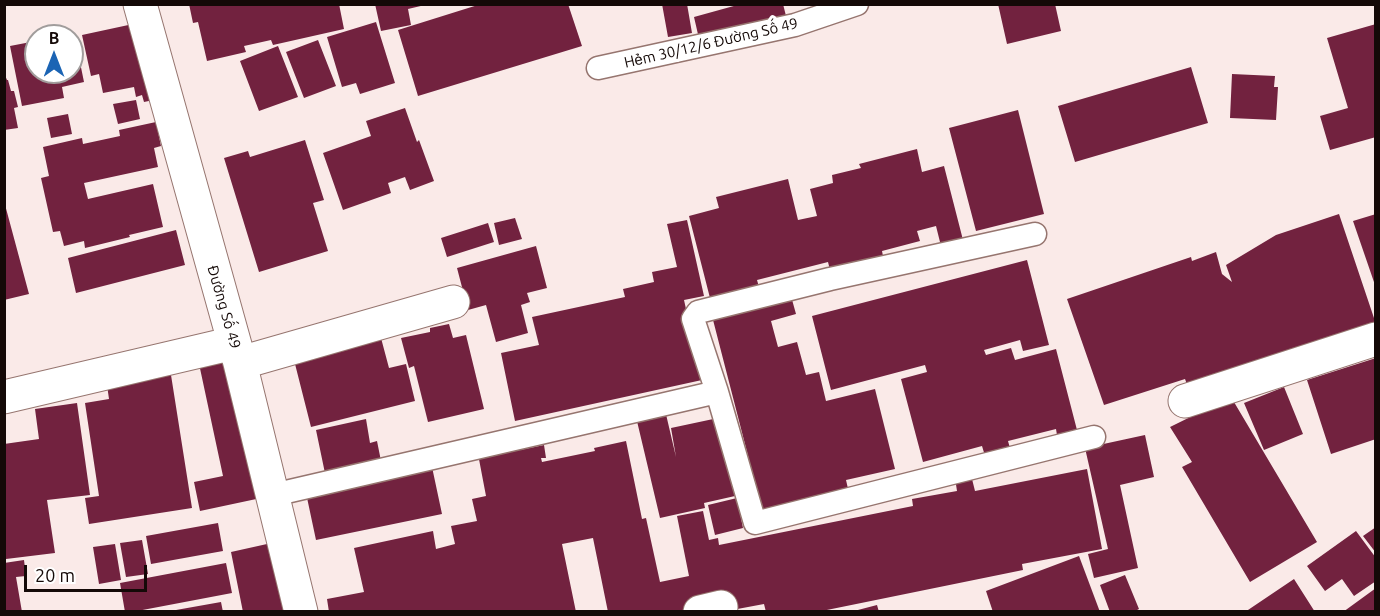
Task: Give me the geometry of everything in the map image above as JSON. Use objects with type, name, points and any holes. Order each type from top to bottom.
[{"type":"street","name":"Đường Số 49","points":[[140,4],[237,353],[301,612]]},
{"type":"street","points":[[4,397],[237,353],[453,302]]},
{"type":"street","points":[[1185,401],[1376,339]]},
{"type":"lane","name":"Hẻm 30/12/6 Đường Số 49","points":[[598,68],[793,14],[857,4]]},
{"type":"lane","points":[[1035,234],[830,279],[698,312],[693,319],[755,523],[1094,437]]},
{"type":"lane","points":[[273,495],[717,392]]},
{"type":"building","points":[[189,4],[339,4],[344,29],[273,45],[271,40],[244,46],[246,52],[207,61],[198,22],[193,23]]},
{"type":"building","points":[[375,4],[425,5],[408,9],[411,25],[381,31]]},
{"type":"building","points":[[481,4],[568,4],[582,46],[418,96],[398,30]]},
{"type":"building","points":[[662,4],[687,4],[692,33],[668,37]]},
{"type":"building","points":[[741,4],[783,4],[787,20],[700,43],[694,17]]},
{"type":"building","points":[[998,4],[1055,4],[1061,31],[1007,44]]},
{"type":"building","points":[[147,21],[163,98],[144,102],[142,95],[136,97],[134,87],[103,93],[99,74],[91,76],[84,35]]},
{"type":"building","points":[[376,22],[395,83],[360,94],[356,83],[342,87],[327,37]]},
{"type":"building","points":[[1376,24],[1376,137],[1330,150],[1320,116],[1348,108],[1327,38]]},
{"type":"building","points":[[318,40],[336,86],[304,98],[286,52]]},
{"type":"building","points":[[24,43],[24,84],[75,84],[62,87],[64,98],[22,106],[10,46]]},
{"type":"building","points":[[278,46],[298,97],[259,111],[240,61]]},
{"type":"building","points":[[1191,67],[1208,123],[1075,162],[1058,106]]},
{"type":"building","points":[[4,73],[11,91],[14,91],[18,107],[14,108],[18,128],[4,130]]},
{"type":"building","points":[[1232,74],[1275,76],[1274,87],[1278,87],[1276,120],[1230,118]]},
{"type":"building","points":[[136,100],[140,119],[118,124],[113,104]]},
{"type":"building","points":[[405,108],[434,181],[410,190],[405,177],[388,183],[391,193],[343,210],[323,153],[371,136],[366,121]]},
{"type":"building","points":[[1018,110],[1044,214],[976,231],[949,128]]},
{"type":"building","points":[[68,114],[72,134],[51,138],[47,118]]},
{"type":"building","points":[[156,122],[161,146],[154,148],[158,167],[84,183],[88,199],[153,184],[163,227],[85,248],[84,241],[64,246],[60,231],[53,232],[41,178],[49,176],[43,147],[82,138],[83,144],[120,136],[119,130]]},
{"type":"building","points":[[305,140],[324,200],[313,203],[328,251],[259,272],[224,158],[248,151],[250,157]]},
{"type":"building","points":[[917,149],[922,172],[944,166],[963,240],[941,246],[936,226],[917,231],[920,241],[882,251],[884,261],[831,274],[828,262],[757,280],[759,287],[710,298],[689,216],[719,208],[716,197],[788,179],[798,220],[817,216],[810,189],[833,183],[832,175],[861,168],[859,164]]},
{"type":"building","points":[[4,201],[29,294],[4,300]]},
{"type":"building","points":[[1339,214],[1376,324],[1188,387],[1185,379],[1104,405],[1067,299],[1191,257],[1192,261],[1216,252],[1222,274],[1232,282],[1226,265],[1276,235]]},
{"type":"building","points":[[1376,214],[1376,285],[1375,285],[1353,221]]},
{"type":"building","points":[[515,218],[522,239],[499,245],[494,223]]},
{"type":"building","points":[[687,220],[704,296],[684,300],[702,380],[515,421],[501,353],[539,345],[532,317],[625,297],[623,289],[654,282],[652,272],[677,267],[667,224]]},
{"type":"building","points":[[488,223],[494,242],[447,257],[441,238]]},
{"type":"building","points":[[176,230],[185,265],[76,293],[68,258]]},
{"type":"building","points":[[536,246],[547,288],[527,293],[530,302],[521,305],[528,333],[496,342],[486,305],[468,310],[457,268]]},
{"type":"building","points":[[1027,260],[1049,345],[1023,351],[1020,340],[984,350],[986,355],[1011,348],[1015,360],[1056,349],[1077,430],[1057,435],[1056,429],[1008,441],[1011,452],[986,459],[982,446],[923,462],[901,379],[927,372],[925,365],[831,390],[812,316]]},
{"type":"building","points":[[791,296],[796,314],[771,321],[778,347],[797,342],[806,375],[819,372],[826,401],[875,389],[895,469],[846,480],[849,493],[763,514],[712,316]]},
{"type":"building","points":[[449,324],[453,338],[466,335],[484,409],[428,422],[414,366],[409,368],[401,338],[430,332],[430,328]]},
{"type":"building","points":[[381,338],[389,368],[406,364],[415,401],[311,427],[294,360]]},
{"type":"building","points":[[229,352],[261,498],[200,511],[194,482],[223,476],[198,359]]},
{"type":"building","points":[[1376,358],[1376,439],[1331,454],[1307,380]]},
{"type":"building","points":[[171,375],[192,508],[89,524],[85,498],[99,496],[85,403],[109,399],[107,385]]},
{"type":"building","points":[[1284,387],[1303,434],[1264,450],[1244,403]]},
{"type":"building","points":[[1231,397],[1317,542],[1250,582],[1182,467],[1192,462],[1170,427]]},
{"type":"building","points":[[77,403],[90,495],[47,500],[55,553],[6,559],[4,444],[39,439],[35,409]]},
{"type":"building","points":[[665,410],[676,457],[671,428],[718,418],[735,496],[704,503],[705,508],[660,518],[636,417]]},
{"type":"building","points":[[366,419],[370,443],[377,441],[382,466],[326,478],[316,430]]},
{"type":"building","points":[[1145,435],[1154,477],[1120,485],[1138,568],[1094,578],[1088,554],[1108,549],[1085,448]]},
{"type":"building","points":[[626,441],[642,519],[646,518],[660,582],[689,576],[677,516],[703,511],[709,540],[718,538],[719,545],[913,506],[912,499],[957,491],[955,478],[971,475],[975,491],[1087,469],[1102,549],[1022,564],[1023,570],[817,612],[766,612],[764,604],[732,610],[608,612],[593,538],[562,544],[576,612],[329,612],[327,599],[364,592],[354,548],[433,531],[436,549],[455,544],[451,526],[477,521],[472,499],[486,496],[478,454],[519,445],[520,450],[544,445],[546,458],[541,458],[542,462],[595,451],[594,448]]},
{"type":"building","points":[[432,467],[442,514],[316,540],[306,493]]},
{"type":"building","points":[[737,498],[743,528],[715,535],[708,505]]},
{"type":"building","points":[[218,523],[223,551],[151,564],[146,536]]},
{"type":"building","points":[[1376,527],[1376,553],[1363,536]]},
{"type":"building","points":[[1356,531],[1376,558],[1376,581],[1354,596],[1342,579],[1325,591],[1307,566]]},
{"type":"building","points":[[142,540],[148,574],[126,577],[120,543]]},
{"type":"building","points":[[276,542],[290,612],[243,612],[231,552]]},
{"type":"building","points":[[115,544],[121,580],[99,584],[93,547]]},
{"type":"building","points":[[1079,556],[1100,612],[993,612],[986,591]]},
{"type":"building","points":[[24,560],[26,576],[16,577],[22,612],[4,612],[4,563]]},
{"type":"building","points":[[226,563],[232,593],[125,612],[120,583]]},
{"type":"building","points":[[1125,575],[1139,609],[1133,612],[1110,612],[1100,585]]},
{"type":"building","points":[[1294,579],[1315,612],[1245,612]]},
{"type":"building","points":[[1376,588],[1376,612],[1343,612]]},
{"type":"building","points":[[221,602],[223,612],[176,612],[176,610]]},
{"type":"building","points":[[877,605],[879,612],[854,612],[854,611]]}]
